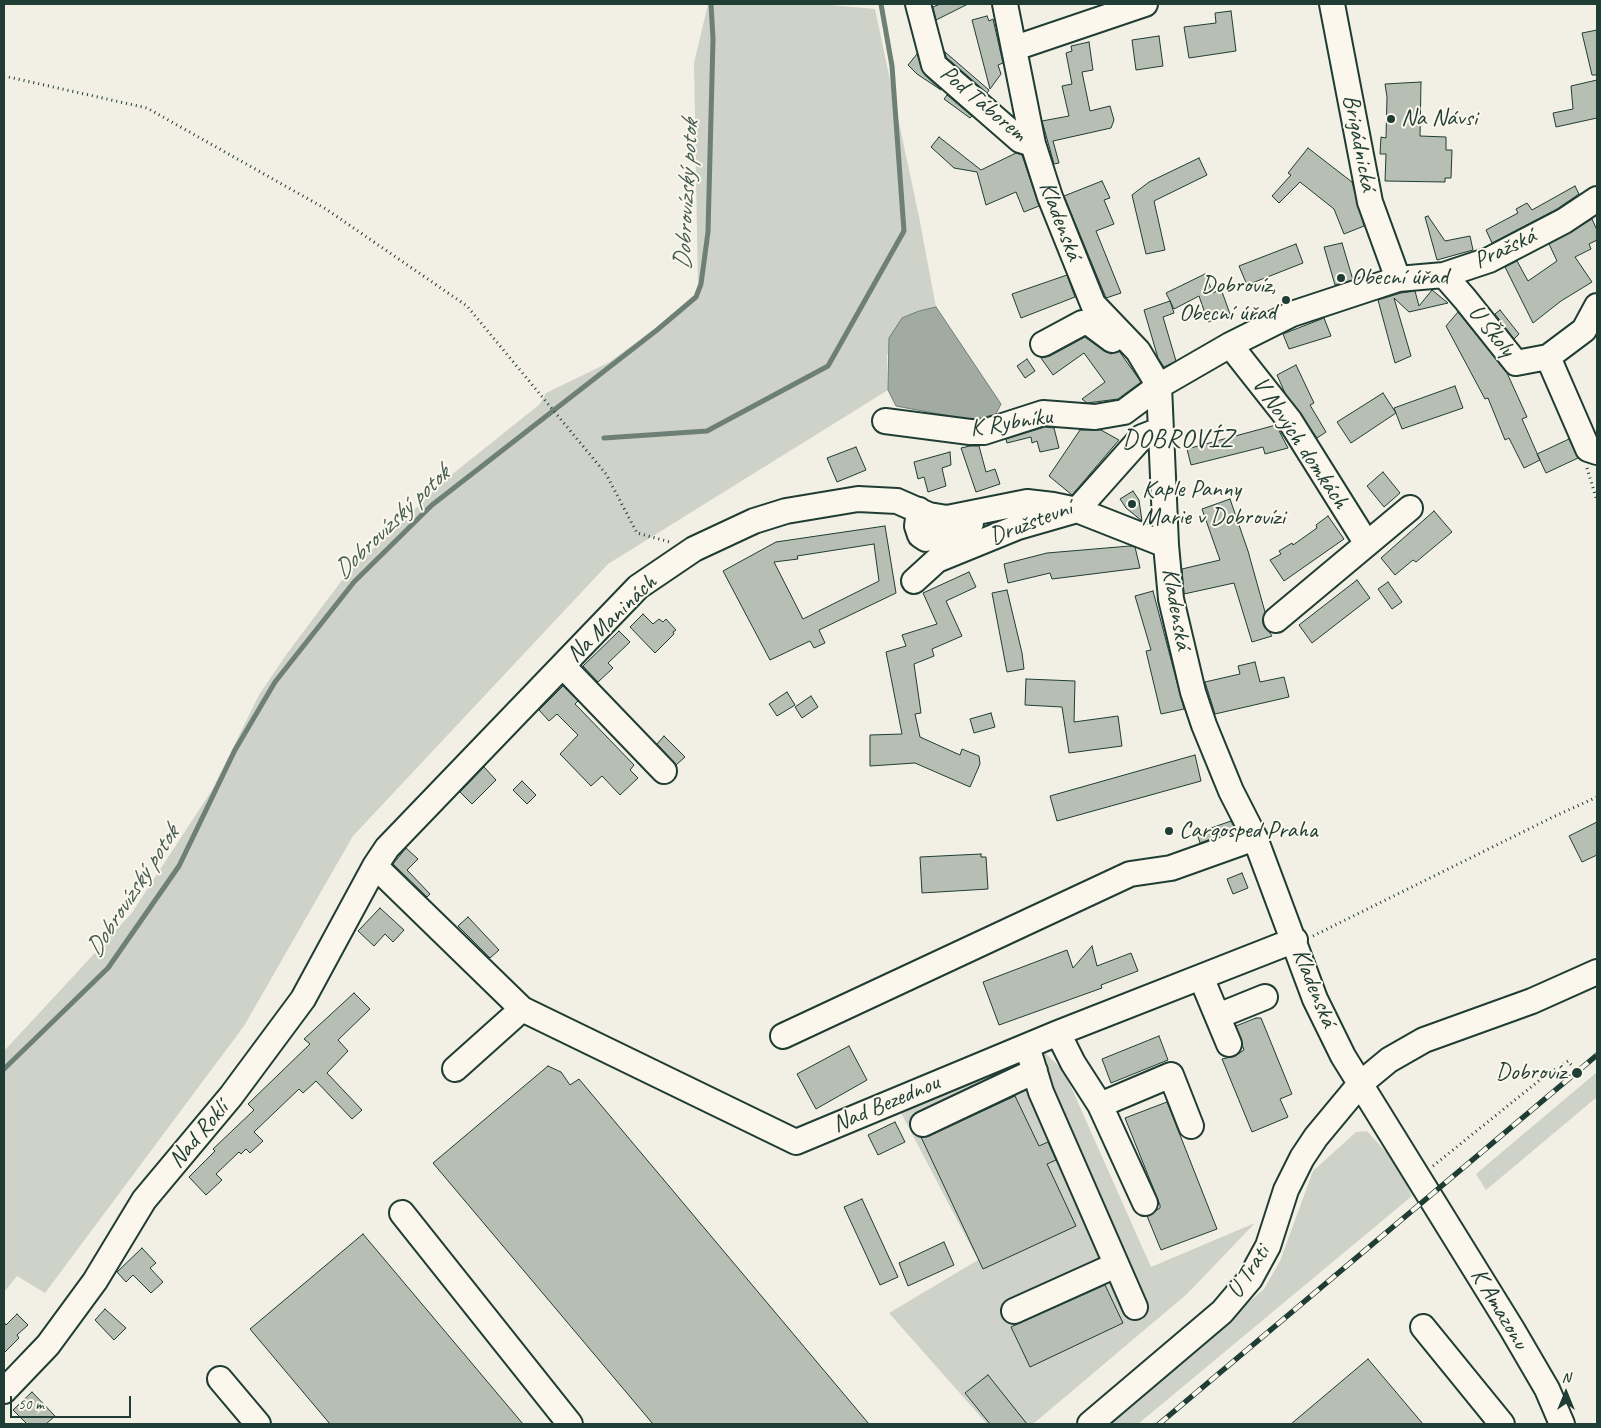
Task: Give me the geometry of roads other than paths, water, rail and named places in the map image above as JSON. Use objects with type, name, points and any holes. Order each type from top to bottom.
[{"type":"street","name":"Pod Táborem","points":[[918,4],[934,65],[1020,140],[1033,144]]},
{"type":"street","name":"Kladenská","points":[[1005,4],[1033,144],[1050,197],[1093,304],[1138,351],[1159,386],[1166,545],[1171,599],[1193,692],[1231,791],[1255,838],[1295,940],[1315,999],[1360,1084],[1429,1198]]},
{"type":"street","points":[[1015,48],[1145,4]]},
{"type":"street","name":"Brigádnická","points":[[1332,4],[1370,202],[1398,279]]},
{"type":"street","name":"Pražská","points":[[1159,386],[1230,345],[1292,314],[1398,279],[1444,275],[1489,260],[1564,221],[1597,199]]},
{"type":"street","name":"U Školy","points":[[1444,275],[1466,299],[1516,363],[1548,357],[1584,330],[1597,306]]},
{"type":"street","points":[[1043,344],[1082,323],[1088,322],[1113,341],[1138,351]]},
{"type":"street","name":"V Nových domkách","points":[[1230,345],[1290,421],[1367,544]]},
{"type":"street","name":"U Školy","points":[[1548,357],[1593,451]]},
{"type":"street","name":"K Rybníku","points":[[885,421],[970,432],[984,432],[1043,413],[1095,417],[1109,416],[1124,412],[1159,386]]},
{"type":"street","name":"Družstevní","points":[[914,581],[937,560],[1018,527],[1077,510],[1142,438],[1160,430]]},
{"type":"street","name":"Na Maninách","points":[[375,866],[387,848],[638,588],[694,549],[754,520],[820,504],[858,499],[897,501],[929,515],[947,518],[1027,502],[1077,510],[1166,545]]},
{"type":"street","points":[[1276,620],[1410,508]]},
{"type":"street","points":[[563,666],[664,771]]},
{"type":"street","points":[[783,1036],[1130,874],[1171,868],[1255,838]]},
{"type":"street","name":"Nad Bezednou","points":[[375,866],[494,984],[522,1009],[796,1142],[1058,1033],[1295,940]]},
{"type":"street","name":"Nad Roklí","points":[[4,1391],[48,1346],[95,1281],[144,1200],[231,1096],[302,999],[375,866]]},
{"type":"street","name":"U Trati","points":[[1090,1424],[1222,1312],[1250,1279],[1268,1246],[1286,1190],[1302,1158],[1316,1137],[1360,1084],[1389,1060],[1424,1040],[1532,1001],[1597,972]]},
{"type":"street","points":[[1201,977],[1230,1044]]},
{"type":"street","points":[[1218,1016],[1265,997]]},
{"type":"street","points":[[455,1069],[522,1009]]},
{"type":"street","points":[[1058,1033],[1073,1064],[1100,1104],[1145,1203]]},
{"type":"street","points":[[1027,1046],[1040,1092],[1135,1307]]},
{"type":"street","points":[[923,1124],[1035,1070]]},
{"type":"street","points":[[1100,1104],[1171,1075],[1191,1126]]},
{"type":"street","name":"K Amazonu","points":[[1429,1198],[1527,1355],[1547,1389],[1562,1424]]},
{"type":"street","points":[[402,1213],[570,1424]]},
{"type":"street","points":[[1014,1311],[1116,1264]]},
{"type":"street","points":[[1423,1327],[1502,1424]]},
{"type":"street","points":[[220,1379],[258,1424]]},
{"type":"waterway","name":"Dobrovízský potok","points":[[4,1069],[108,968],[179,866],[235,750],[275,682],[354,582],[432,505],[657,330],[696,297],[701,284],[708,232],[713,39],[711,4]]},
{"type":"waterway","points":[[604,438],[707,431],[828,366],[904,231],[892,66],[881,4]]},
{"type":"railway","points":[[1159,1424],[1597,1055]]},
{"type":"place","name":"Na Návsi","points":[[1391,119]]},
{"type":"place","name":"Obecní úřad","points":[[1341,278]]},
{"type":"place","name":"Dobrovíz, Obecní úřad","points":[[1286,300]]},
{"type":"place","name":"Kaple Panny Marie v Dobrovízi","points":[[1132,504]]},
{"type":"place","name":"Cargosped Praha","points":[[1169,831]]},
{"type":"place","name":"Dobrovíz","points":[[1577,1073]]},
{"type":"district","name":"DOBROVÍZ","points":[[1178,440]]}]
